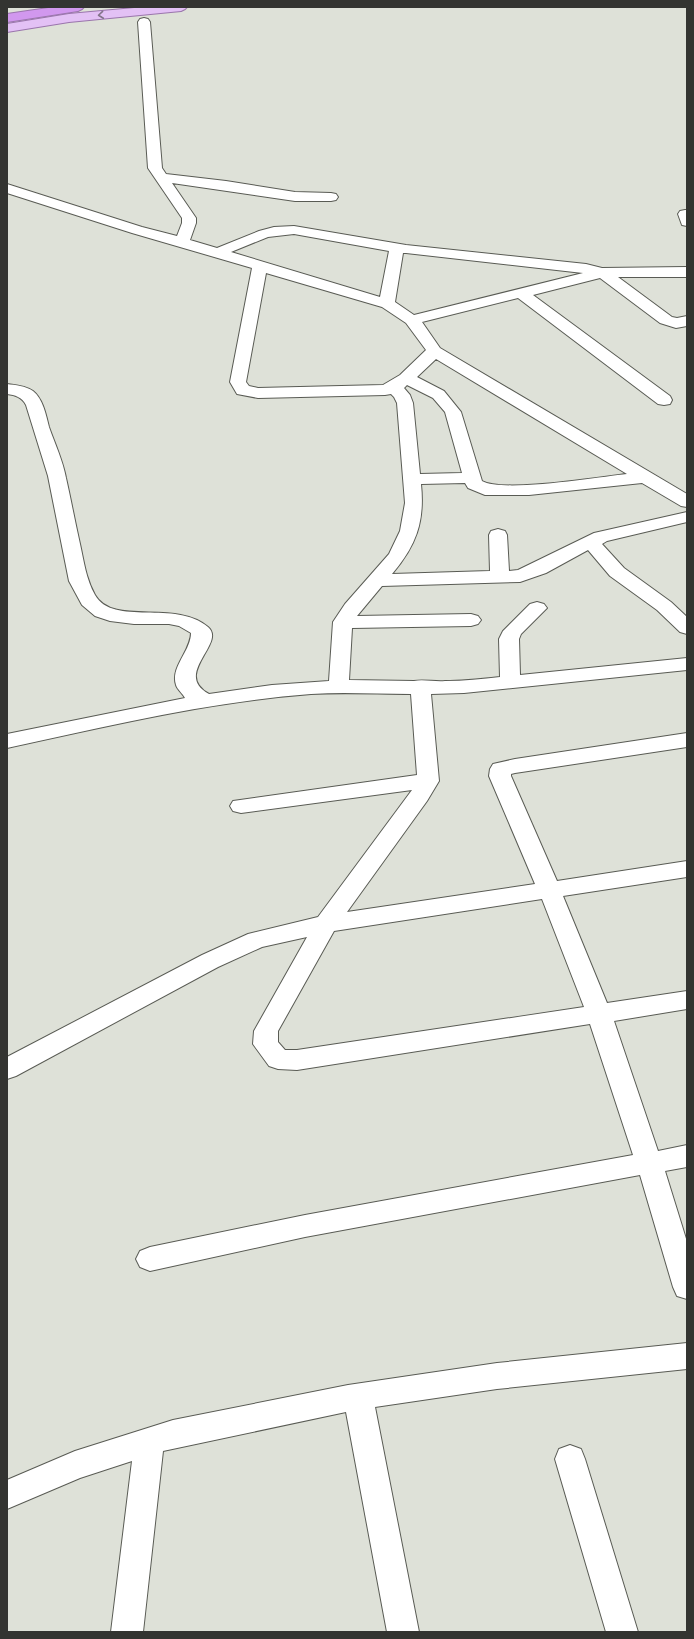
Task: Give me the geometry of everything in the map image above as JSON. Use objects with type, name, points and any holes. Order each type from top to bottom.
[{"type":"highway","points":[[7,18],[78,7]]},
{"type":"main road","points":[[7,28],[69,18],[181,7]]},
{"type":"street","points":[[144,22],[155,168],[188,218],[189,223],[182,242]]},
{"type":"street","points":[[162,178],[223,185],[314,199],[331,197]]},
{"type":"street","points":[[7,188],[136,230],[182,242],[387,304],[412,320],[434,351],[687,502]]},
{"type":"street","points":[[218,253],[255,235],[283,229],[306,231],[397,247],[586,269],[602,273],[666,320],[676,323],[687,322]]},
{"type":"street","points":[[387,304],[397,247]]},
{"type":"street","points":[[260,266],[238,382],[243,390],[258,394],[385,390],[400,383],[434,351]]},
{"type":"street","points":[[412,320],[602,273],[687,272]]},
{"type":"street","points":[[521,293],[664,400]]},
{"type":"street","points":[[400,383],[429,388],[447,401],[453,412],[474,484],[478,488],[497,491],[529,490],[645,477]]},
{"type":"street","points":[[339,686],[343,622],[352,608],[397,556],[409,531],[414,503],[405,403],[402,396],[400,383]]},
{"type":"street","points":[[7,389],[23,391],[31,397],[34,405],[56,476],[82,593],[91,605],[105,615],[120,618],[178,619],[193,624],[201,631],[201,640],[186,671],[186,685],[193,694],[206,701]]},
{"type":"street","points":[[412,479],[472,478]]},
{"type":"street","points":[[376,580],[520,576],[534,572],[568,551],[601,537],[687,517]]},
{"type":"street","points":[[498,535],[500,577]]},
{"type":"street","points":[[592,542],[617,572],[664,606],[687,628]]},
{"type":"street","points":[[510,682],[509,639],[513,631],[537,608]]},
{"type":"street","points":[[343,622],[471,620]]},
{"type":"street","points":[[7,741],[206,701],[308,688],[339,686],[420,686],[448,688],[686,666]]},
{"type":"street","points":[[420,686],[428,780],[419,796],[326,924],[266,1031],[265,1044],[278,1059],[297,1060],[687,1000]]},
{"type":"street","points":[[687,740],[501,769],[500,776],[549,890],[599,1014],[649,1163],[687,1287]]},
{"type":"street","points":[[241,806],[428,780]]},
{"type":"street","points":[[7,1069],[210,961],[256,940],[326,924],[687,869]]},
{"type":"street","points":[[150,1258],[305,1226],[687,1156]]},
{"type":"street","points":[[7,1495],[75,1465],[149,1443],[173,1434],[201,1428],[358,1397],[497,1376],[687,1356]]},
{"type":"street","points":[[358,1397],[403,1632]]},
{"type":"street","points":[[127,1632],[149,1443]]},
{"type":"street","points":[[570,1459],[622,1632]]}]
